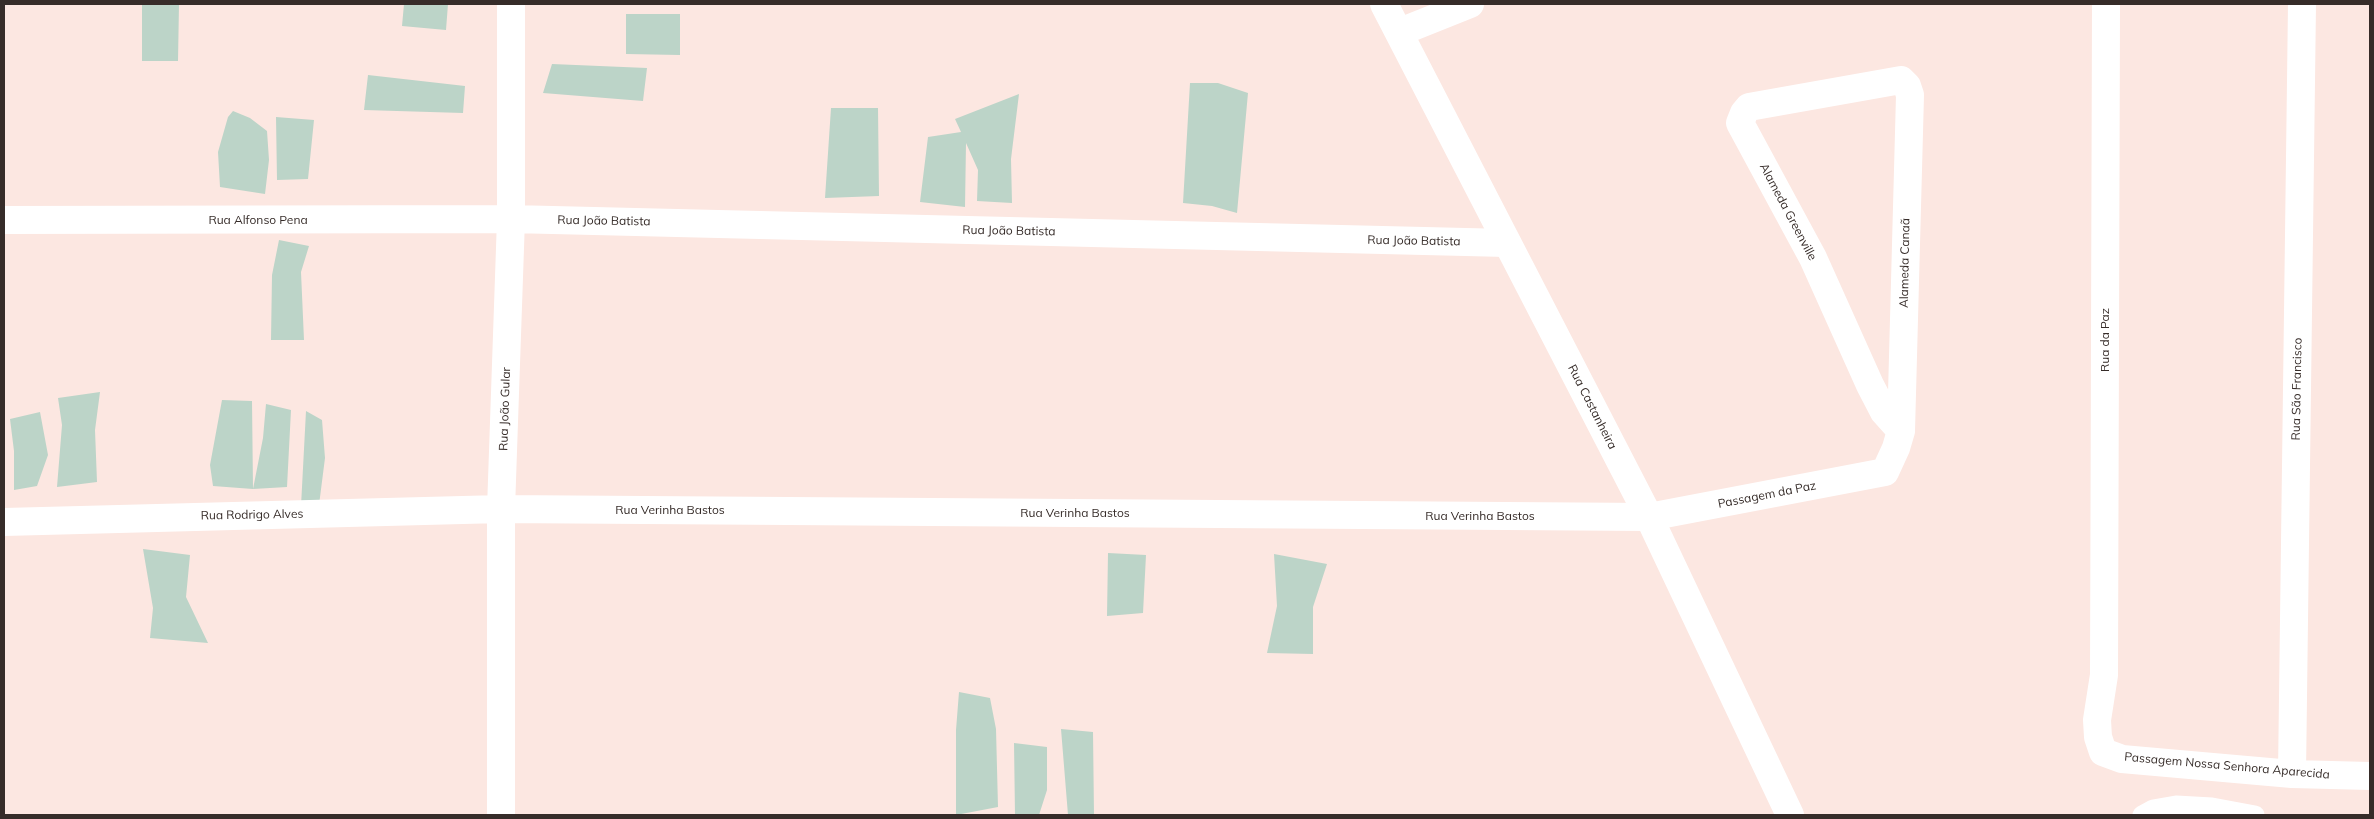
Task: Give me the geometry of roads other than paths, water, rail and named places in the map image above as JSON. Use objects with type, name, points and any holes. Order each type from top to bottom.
[{"type":"street","name":"Rua João Gular","points":[[501,815],[501,509],[512,219],[511,4]]},
{"type":"street","name":"Rua Castanheira","points":[[1384,4],[1649,517],[1790,815]]},
{"type":"street","points":[[1400,32],[1470,4]]},
{"type":"street","name":"Rua da Paz","points":[[2104,675],[2106,4]]},
{"type":"street","name":"Rua São Francisco","points":[[2292,774],[2302,4]]},
{"type":"street","name":"Alameda Greenville","points":[[1901,431],[1884,412],[1813,258],[1740,123],[1749,107],[1901,80],[1907,86],[1910,96]]},
{"type":"street","name":"Alameda Canaã","points":[[1901,431],[1910,96]]},
{"type":"street","name":"Rua Alfonso Pena","points":[[4,220],[512,219]]},
{"type":"street","name":"Rua João Batista","points":[[512,219],[1506,243]]},
{"type":"street","name":"Passagem da Paz","points":[[1649,517],[1885,472],[1896,448],[1901,431]]},
{"type":"street","name":"Rua Verinha Bastos","points":[[501,509],[1649,517]]},
{"type":"street","name":"Rua Rodrigo Alves","points":[[4,522],[501,509]]},
{"type":"street","name":"Passagem Nossa Senhora Aparecida","points":[[2104,675],[2097,720],[2098,737],[2103,752],[2122,759],[2292,774],[2370,776]]},
{"type":"lane","points":[[2142,815],[2153,808],[2176,805],[2255,815]]}]
